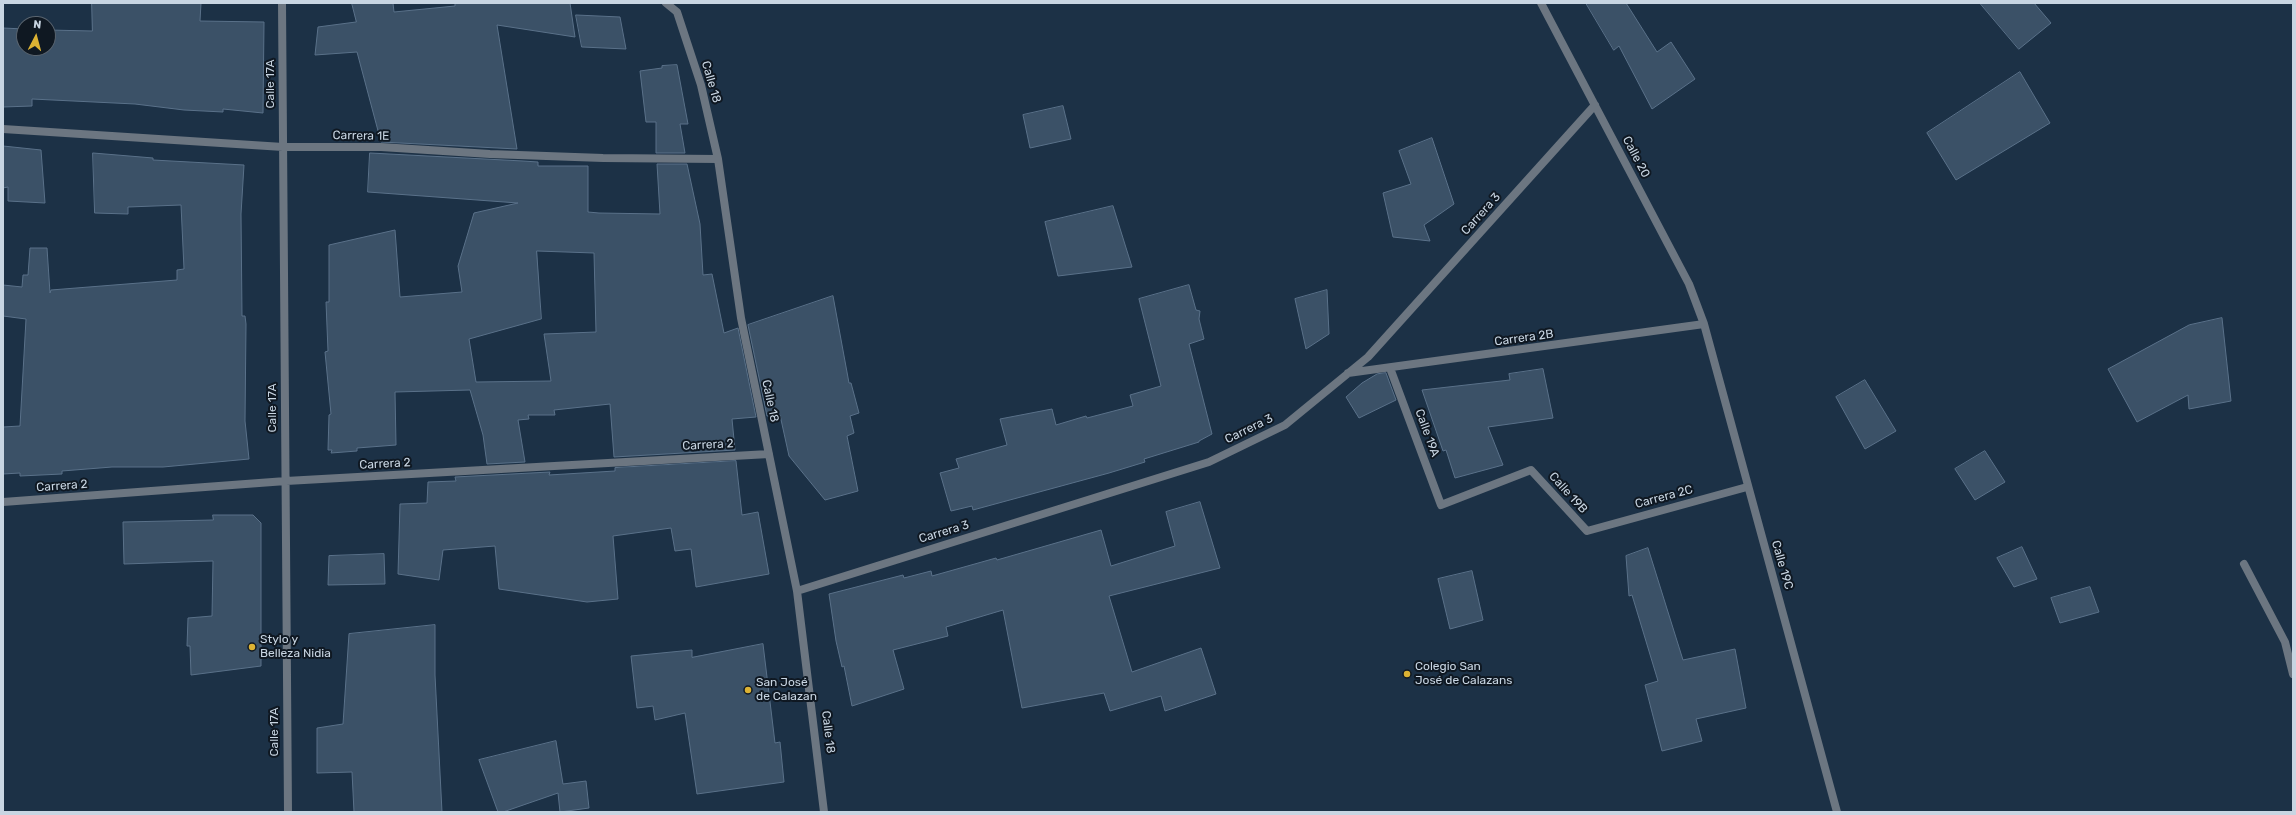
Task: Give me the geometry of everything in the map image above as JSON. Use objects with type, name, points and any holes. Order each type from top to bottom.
[{"type":"street","name":"Calle 17A","points":[[282,3],[288,812]]},
{"type":"street","name":"Calle 18","points":[[666,3],[677,12],[700,85],[718,159],[741,318],[797,591],[824,812]]},
{"type":"street","name":"Calle 20","points":[[1541,3],[1689,284],[1704,324]]},
{"type":"street","name":"Carrera 3","points":[[797,591],[1209,462],[1285,425],[1368,357],[1595,105]]},
{"type":"street","name":"Carrera 1E","points":[[3,129],[283,146],[381,147],[490,154],[603,158],[718,159]]},
{"type":"street","name":"Carrera 2B","points":[[1348,373],[1704,324]]},
{"type":"street","name":"Calle 19C","points":[[1704,324],[1747,487],[1837,812]]},
{"type":"street","name":"Calle 19A","points":[[1390,368],[1441,505],[1531,470]]},
{"type":"street","name":"Carrera 2","points":[[3,502],[286,481],[769,454]]},
{"type":"street","name":"Calle 19B","points":[[1531,470],[1586,531]]},
{"type":"street","name":"Carrera 2C","points":[[1586,531],[1747,487]]},
{"type":"street","points":[[2244,564],[2285,642],[2293,674]]},
{"type":"building","points":[[92,3],[201,3],[200,21],[264,22],[263,113],[223,109],[223,112],[184,110],[135,104],[32,99],[32,106],[3,107],[3,28],[16,29],[16,56],[56,56],[56,30],[92,31]]},
{"type":"building","points":[[352,3],[393,3],[394,12],[455,6],[455,3],[570,3],[575,37],[497,25],[517,149],[381,142],[357,52],[315,55],[318,27],[356,22]]},
{"type":"building","points":[[1586,3],[1626,3],[1657,52],[1671,42],[1695,79],[1652,109],[1619,46],[1614,50]]},
{"type":"building","points":[[1980,3],[2034,3],[2051,23],[2019,49]]},
{"type":"building","points":[[576,15],[620,17],[626,49],[582,47]]},
{"type":"building","points":[[677,65],[688,124],[680,124],[685,153],[656,153],[656,122],[646,122],[640,71],[662,68],[662,66]]},
{"type":"building","points":[[2020,72],[2050,123],[1956,180],[1927,133]]},
{"type":"building","points":[[1063,106],[1071,139],[1030,148],[1023,115]]},
{"type":"building","points":[[1432,138],[1454,204],[1424,225],[1430,241],[1393,237],[1383,193],[1411,184],[1399,151]]},
{"type":"building","points":[[3,146],[41,150],[45,203],[8,201],[8,187],[3,188]]},
{"type":"building","points":[[93,153],[153,158],[153,160],[244,165],[241,214],[242,316],[245,316],[246,324],[245,421],[249,459],[163,467],[112,467],[62,471],[62,474],[20,476],[20,473],[3,474],[3,427],[20,426],[26,319],[3,316],[3,285],[22,287],[23,275],[28,275],[30,248],[47,248],[50,293],[51,290],[177,280],[177,270],[184,269],[181,205],[128,207],[128,214],[95,213]]},
{"type":"building","points":[[370,153],[538,162],[538,166],[588,166],[588,212],[660,214],[657,164],[687,164],[700,224],[703,275],[712,274],[724,333],[738,328],[756,417],[732,419],[735,450],[614,457],[610,404],[554,410],[555,415],[528,415],[529,419],[518,420],[525,462],[487,464],[483,435],[470,390],[395,392],[396,445],[357,448],[357,451],[331,453],[332,450],[328,450],[329,415],[331,414],[325,352],[328,351],[326,302],[329,302],[329,245],[395,230],[400,297],[462,292],[458,266],[474,213],[518,203],[368,192]],"holes":[[[537,251],[594,253],[596,332],[544,334],[551,381],[476,382],[469,339],[541,319]]]},
{"type":"building","points":[[1113,206],[1132,267],[1058,276],[1045,222]]},
{"type":"building","points":[[1189,285],[1196,310],[1200,311],[1199,319],[1204,339],[1189,344],[1212,434],[1199,442],[1144,459],[1145,462],[1109,473],[973,510],[972,506],[951,511],[940,473],[959,468],[956,459],[1007,445],[1000,419],[1052,409],[1056,425],[1086,416],[1087,418],[1133,406],[1130,395],[1161,386],[1139,299]]},
{"type":"building","points":[[1327,290],[1329,334],[1306,349],[1295,299]]},
{"type":"building","points":[[833,296],[849,383],[851,383],[859,413],[850,416],[854,433],[847,436],[858,491],[825,500],[789,456],[780,415],[767,416],[748,325]]},
{"type":"building","points":[[2222,318],[2231,401],[2189,409],[2188,395],[2137,422],[2108,369],[2189,325]]},
{"type":"building","points":[[1543,369],[1553,418],[1488,427],[1503,465],[1455,478],[1446,450],[1443,451],[1422,390],[1510,380],[1509,374]]},
{"type":"building","points":[[1386,373],[1396,400],[1359,418],[1346,397],[1362,383],[1377,374]]},
{"type":"building","points":[[1865,380],[1896,431],[1865,449],[1836,397]]},
{"type":"building","points":[[1985,451],[2005,482],[1975,500],[1955,469]]},
{"type":"building","points":[[736,461],[742,515],[758,512],[769,574],[696,587],[691,549],[675,551],[671,528],[613,536],[618,599],[587,602],[499,589],[495,546],[443,550],[439,580],[398,574],[400,504],[427,503],[428,482],[456,481],[455,477],[550,472],[549,475],[615,471],[615,468]]},
{"type":"building","points":[[1200,502],[1220,568],[1109,596],[1132,672],[1201,648],[1216,694],[1165,711],[1161,696],[1110,711],[1104,693],[1022,708],[1003,610],[946,627],[948,636],[893,650],[904,689],[852,706],[844,666],[842,667],[836,641],[829,594],[903,575],[904,578],[931,571],[932,576],[996,558],[997,560],[1101,530],[1111,566],[1175,546],[1166,512]]},
{"type":"building","points":[[213,515],[253,515],[261,523],[261,666],[191,675],[190,646],[187,646],[188,618],[212,616],[213,561],[124,564],[123,522],[213,520]]},
{"type":"building","points":[[2022,547],[2037,579],[2014,587],[1997,558]]},
{"type":"building","points":[[1648,548],[1683,660],[1735,649],[1746,708],[1696,719],[1702,741],[1662,751],[1645,685],[1658,681],[1632,595],[1629,596],[1626,556]]},
{"type":"building","points":[[384,554],[385,584],[328,585],[329,556]]},
{"type":"building","points":[[1472,571],[1483,620],[1450,629],[1438,579]]},
{"type":"building","points":[[2090,587],[2099,612],[2060,623],[2051,598]]},
{"type":"building","points":[[435,625],[435,675],[442,812],[354,812],[352,772],[317,773],[317,728],[343,724],[349,634]]},
{"type":"building","points":[[763,644],[775,743],[780,742],[784,782],[697,794],[685,713],[655,720],[653,706],[637,708],[631,656],[692,650],[692,657]]},
{"type":"building","points":[[556,741],[563,784],[586,781],[589,808],[560,812],[558,793],[503,812],[498,812],[479,760]]},
{"type":"place","name":"Stylo y Belleza Nidia","points":[[252,647]]},
{"type":"place","name":"Colegio San José de Calazans","points":[[1407,674]]},
{"type":"place","name":"San José de Calazan","points":[[748,690]]}]
